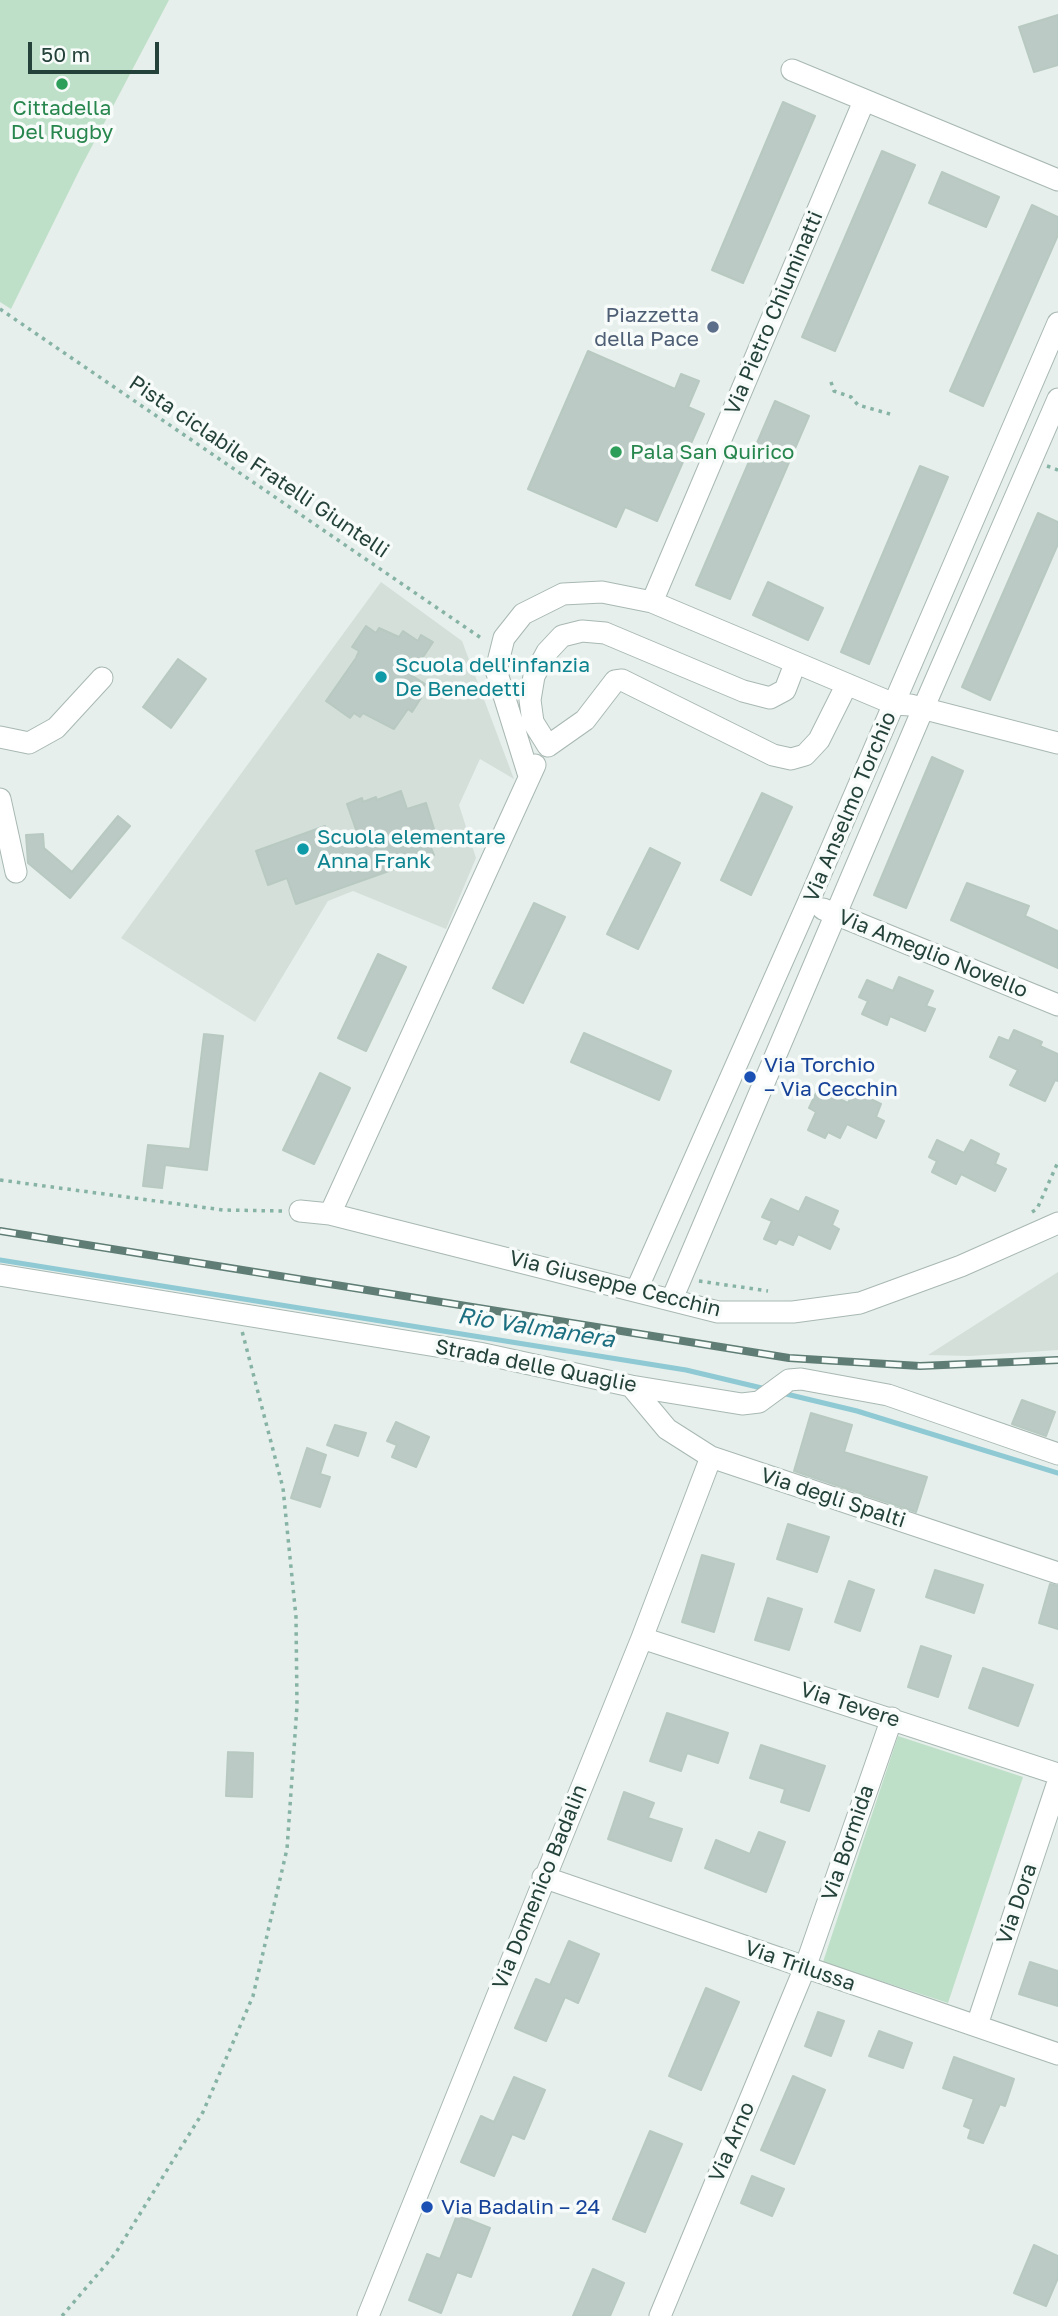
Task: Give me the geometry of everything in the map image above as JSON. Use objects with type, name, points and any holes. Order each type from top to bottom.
[{"type":"street","points":[[792,70],[1058,180]]},
{"type":"street","name":"Via Pietro Chiuminatti","points":[[652,602],[864,101]]},
{"type":"street","name":"Via Anselmo Torchio","points":[[637,1289],[808,903],[1058,323]]},
{"type":"street","points":[[672,1299],[922,709],[1058,399]]},
{"type":"street","points":[[997,468],[1024,480]]},
{"type":"street","points":[[529,776],[496,670],[504,638],[523,614],[563,594],[602,592],[652,602],[894,704],[1058,743]]},
{"type":"street","points":[[548,746],[533,722],[530,700],[534,677],[547,652],[562,636],[582,631],[605,633],[743,691],[769,698],[785,690],[795,664]]},
{"type":"street","points":[[0,737],[30,743],[57,728],[102,678]]},
{"type":"street","points":[[330,1214],[529,776],[548,746],[585,720],[615,681],[622,680],[773,755],[791,759],[805,755],[820,740],[846,685]]},
{"type":"street","points":[[0,799],[16,872]]},
{"type":"street","name":"Via Ameglio Novello","points":[[808,903],[1058,1005]]},
{"type":"street","name":"Via Giuseppe Cecchin","points":[[300,1211],[330,1214],[637,1289],[718,1312],[793,1312],[860,1303],[961,1266],[1058,1223]]},
{"type":"street","name":"Strada delle Quaglie","points":[[0,1275],[478,1353],[631,1386],[741,1404],[759,1402],[789,1380],[801,1379],[888,1395],[1058,1454]]},
{"type":"street","name":"Via degli Spalti","points":[[631,1386],[667,1429],[711,1457],[1058,1573]]},
{"type":"street","name":"Via Domenico Badalin","points":[[368,2316],[543,1877],[642,1638],[711,1457]]},
{"type":"street","name":"Via Tevere","points":[[642,1638],[1058,1774]]},
{"type":"street","name":"Via Bormida","points":[[805,1968],[892,1718]]},
{"type":"street","name":"Via Dora","points":[[976,2025],[1058,1782]]},
{"type":"street","name":"Via Trilussa","points":[[543,1877],[1058,2054]]},
{"type":"street","name":"Via Arno","points":[[660,2316],[805,1968]]},
{"type":"path","name":"Pista ciclabile Fratelli Giuntelli","points":[[0,309],[501,651]]},
{"type":"path","points":[[831,382],[834,391],[851,397],[858,405],[890,414]]},
{"type":"path","points":[[1030,1213],[1037,1209],[1058,1162]]},
{"type":"path","points":[[0,1180],[223,1210],[300,1211]]},
{"type":"path","points":[[682,1276],[721,1286],[772,1292]]},
{"type":"path","points":[[62,2316],[115,2254],[203,2112],[253,1996],[287,1849],[297,1706],[296,1617],[283,1488],[237,1312]]},
{"type":"shaded area","points":[[381,582],[462,641],[514,779],[480,759],[459,805],[476,858],[446,929],[353,891],[328,901],[255,1022],[121,938]]},
{"type":"shaded area","points":[[1058,1272],[1058,1350],[970,1356],[928,1355]]},
{"type":"green space","name":"Cittadella Del Rugby","points":[[0,0],[169,0],[81,167],[11,309],[0,302]]},
{"type":"green space","points":[[898,1736],[1023,1777],[948,2003],[823,1962]]},
{"type":"building","points":[[1058,15],[1058,65],[1034,72],[1019,27]]},
{"type":"building","points":[[783,102],[815,116],[743,283],[712,270]]},
{"type":"building","points":[[882,151],[915,165],[835,351],[802,337]]},
{"type":"building","points":[[942,172],[999,197],[986,227],[929,203]]},
{"type":"building","points":[[1032,205],[1058,217],[1058,235],[983,406],[950,391]]},
{"type":"building","name":"Pala San Quirico","points":[[588,351],[675,389],[681,374],[699,381],[688,407],[704,414],[657,521],[625,507],[616,527],[528,489]]},
{"type":"building","points":[[775,401],[809,416],[730,599],[696,585]]},
{"type":"building","points":[[920,466],[948,477],[869,664],[841,652]]},
{"type":"building","points":[[1038,513],[1058,522],[1058,544],[990,700],[962,687]]},
{"type":"building","points":[[768,582],[823,608],[808,640],[753,615]]},
{"type":"building","name":"Scuola dell'infanzia De Benedetti","points":[[366,626],[376,633],[379,628],[399,637],[403,631],[418,641],[421,635],[433,642],[411,675],[425,684],[417,696],[421,698],[412,712],[408,709],[394,729],[363,713],[360,717],[354,713],[350,718],[326,701],[356,658],[359,651],[352,647]]},
{"type":"building","points":[[178,659],[206,679],[171,728],[143,707]]},
{"type":"building","points":[[932,757],[963,771],[906,908],[874,895]]},
{"type":"building","name":"Scuola elementare Anna Frank","points":[[401,791],[407,809],[426,803],[438,842],[430,845],[434,855],[296,904],[287,878],[268,885],[256,851],[325,826],[332,847],[359,838],[347,804],[362,798],[363,802],[376,797],[377,800]]},
{"type":"building","points":[[762,793],[792,807],[751,895],[721,880]]},
{"type":"building","points":[[118,816],[130,826],[70,898],[28,863],[26,835],[43,834],[44,848],[72,872]]},
{"type":"building","points":[[650,848],[680,863],[638,949],[607,934]]},
{"type":"building","points":[[967,883],[1029,906],[1025,916],[1058,931],[1058,968],[951,920]]},
{"type":"building","points":[[534,903],[565,917],[523,1003],[493,988]]},
{"type":"building","points":[[378,954],[406,967],[366,1051],[338,1038]]},
{"type":"building","points":[[899,977],[933,991],[926,1006],[935,1009],[925,1031],[890,1016],[887,1025],[862,1014],[868,1001],[859,997],[867,980],[893,991]]},
{"type":"building","points":[[1014,1030],[1042,1042],[1040,1046],[1058,1054],[1058,1081],[1055,1080],[1045,1101],[1010,1085],[1018,1070],[990,1057],[999,1037],[1009,1041]]},
{"type":"building","points":[[584,1033],[671,1071],[659,1100],[571,1062]]},
{"type":"building","points":[[204,1034],[223,1036],[207,1170],[165,1165],[162,1188],[143,1186],[148,1145],[190,1149]]},
{"type":"building","points":[[320,1073],[350,1088],[314,1164],[283,1150]]},
{"type":"building","points":[[818,1089],[848,1103],[854,1091],[881,1104],[876,1117],[884,1121],[876,1138],[847,1124],[840,1138],[828,1132],[825,1138],[808,1130],[816,1112],[809,1108]]},
{"type":"building","points":[[937,1140],[964,1153],[971,1140],[999,1154],[995,1164],[1006,1169],[995,1191],[961,1174],[956,1184],[932,1172],[937,1161],[929,1157]]},
{"type":"building","points":[[806,1197],[838,1211],[832,1225],[839,1229],[830,1249],[798,1234],[793,1245],[779,1239],[776,1244],[764,1239],[772,1221],[762,1217],[771,1199],[799,1212]]},
{"type":"building","points":[[1022,1400],[1055,1412],[1046,1436],[1012,1424]]},
{"type":"building","points":[[811,1413],[852,1425],[844,1452],[927,1477],[916,1512],[794,1471]]},
{"type":"building","points":[[396,1422],[429,1437],[416,1467],[392,1457],[397,1445],[387,1441]]},
{"type":"building","points":[[335,1425],[366,1433],[358,1456],[327,1445]]},
{"type":"building","points":[[307,1448],[326,1455],[320,1474],[330,1477],[320,1507],[291,1498]]},
{"type":"building","points":[[788,1524],[829,1537],[817,1572],[777,1559]]},
{"type":"building","points":[[702,1555],[734,1564],[714,1632],[682,1622]]},
{"type":"building","points":[[935,1570],[983,1585],[974,1613],[926,1597]]},
{"type":"building","points":[[849,1581],[874,1590],[860,1631],[835,1622]]},
{"type":"building","points":[[1050,1584],[1058,1586],[1058,1629],[1039,1623]]},
{"type":"building","points":[[768,1598],[802,1609],[789,1650],[755,1640]]},
{"type":"building","points":[[921,1646],[951,1656],[938,1697],[908,1687]]},
{"type":"building","points":[[983,1668],[1033,1685],[1018,1726],[969,1708]]},
{"type":"building","points":[[667,1713],[728,1733],[718,1763],[687,1753],[681,1771],[650,1761]]},
{"type":"building","points":[[761,1745],[825,1766],[809,1811],[781,1802],[785,1789],[750,1778]]},
{"type":"building","points":[[228,1752],[253,1753],[252,1797],[226,1796]]},
{"type":"building","points":[[624,1792],[654,1803],[648,1818],[682,1829],[671,1861],[608,1839]]},
{"type":"building","points":[[759,1832],[785,1842],[766,1892],[705,1868],[716,1840],[750,1854]]},
{"type":"building","points":[[569,1941],[599,1954],[578,2003],[565,1997],[546,2041],[515,2028],[536,1979],[550,1985]]},
{"type":"building","points":[[1030,1962],[1058,1971],[1058,2006],[1019,1994]]},
{"type":"building","points":[[706,1988],[739,2002],[701,2090],[669,2076]]},
{"type":"building","points":[[818,2012],[844,2021],[831,2056],[805,2046]]},
{"type":"building","points":[[879,2031],[912,2043],[903,2068],[869,2056]]},
{"type":"building","points":[[954,2057],[1014,2079],[1005,2106],[1000,2104],[983,2143],[968,2138],[971,2129],[964,2126],[974,2099],[943,2088]]},
{"type":"building","points":[[793,2076],[825,2090],[794,2164],[761,2150]]},
{"type":"building","points":[[514,2077],[545,2090],[524,2139],[512,2134],[494,2176],[461,2162],[481,2116],[494,2122]]},
{"type":"building","points":[[650,2131],[682,2144],[645,2232],[613,2219]]},
{"type":"building","points":[[752,2176],[784,2189],[772,2216],[741,2203]]},
{"type":"building","points":[[457,2215],[490,2228],[471,2277],[457,2272],[441,2313],[409,2300],[427,2254],[440,2259]]},
{"type":"building","points":[[1034,2245],[1058,2256],[1058,2278],[1046,2306],[1014,2293]]},
{"type":"building","points":[[593,2269],[624,2283],[610,2316],[573,2316]]},
{"type":"waterway","name":"Rio Valmanera","points":[[0,1260],[686,1370],[766,1389]]},
{"type":"waterway","name":"Rio Valmanera","points":[[782,1393],[857,1411],[1058,1473]]},
{"type":"railway","points":[[0,1231],[789,1358],[920,1366],[1058,1360]]},
{"type":"place","name":"Cittadella Del Rugby","points":[[62,84]]},
{"type":"place","name":"Piazzetta della Pace","points":[[713,327]]},
{"type":"place","name":"Pala San Quirico","points":[[616,452]]},
{"type":"place","name":"Scuola dell'infanzia De Benedetti","points":[[381,677]]},
{"type":"place","name":"Scuola elementare Anna Frank","points":[[303,849]]},
{"type":"place","name":"Via Torchio – Via Cecchin","points":[[750,1077]]},
{"type":"place","name":"Via Badalin – 24","points":[[427,2207]]}]
